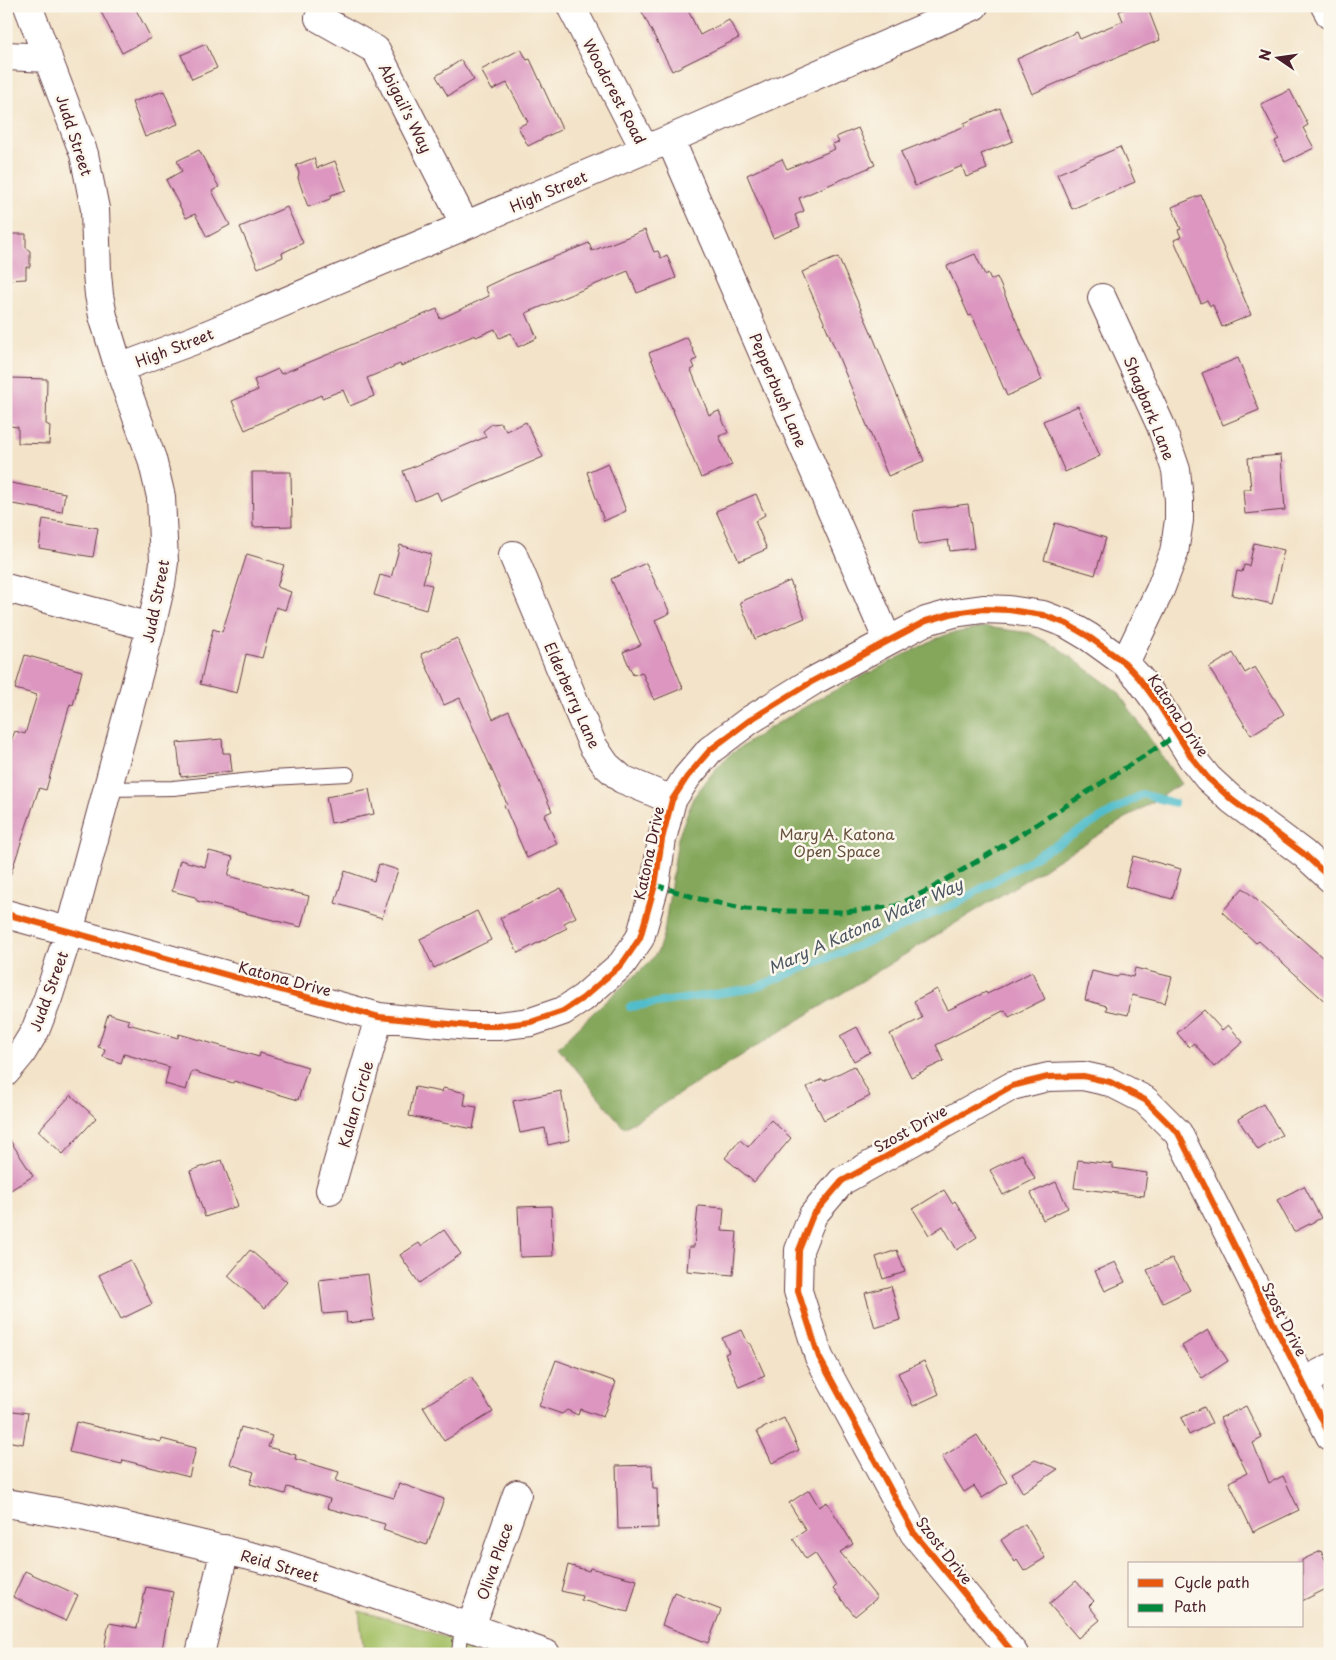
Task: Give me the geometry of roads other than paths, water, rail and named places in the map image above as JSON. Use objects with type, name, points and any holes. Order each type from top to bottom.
[{"type":"street","name":"Judd Street","points":[[6,1072],[21,1054],[35,1031],[48,998],[69,932],[151,627],[164,562],[161,496],[152,460],[118,368],[103,316],[99,295],[95,209],[84,154],[28,6]]},
{"type":"street","name":"Woodcrest Road","points":[[570,6],[658,144]]},
{"type":"street","name":"High Street","points":[[118,368],[192,341],[465,226],[974,6]]},
{"type":"street","points":[[1325,6],[1330,15]]},
{"type":"street","name":"Abigail's Way","points":[[319,18],[376,50],[465,226]]},
{"type":"street","points":[[6,56],[48,58]]},
{"type":"street","name":"Pepperbush Lane","points":[[658,144],[888,641]]},
{"type":"street","name":"Shagbark Lane","points":[[1102,298],[1161,426],[1176,470],[1179,500],[1179,520],[1174,553],[1160,590],[1125,663]]},
{"type":"street","name":"Elderberry Lane","points":[[513,554],[593,746],[606,765],[622,779],[672,800]]},
{"type":"street","points":[[6,588],[151,627]]},
{"type":"street","name":"Katona Drive","points":[[6,914],[379,1017],[469,1026],[498,1026],[531,1022],[563,1010],[583,998],[622,964],[640,938],[655,885],[662,839],[672,800],[687,777],[710,750],[742,726],[813,681],[926,621],[954,613],[983,609],[1009,610],[1043,615],[1067,624],[1090,637],[1125,663],[1159,705],[1182,743],[1208,778],[1232,800],[1304,854],[1330,878]]},
{"type":"street","name":"Kalan Circle","points":[[330,1190],[379,1017]]},
{"type":"street","name":"Szost Drive","points":[[1014,1654],[914,1533],[819,1358],[798,1291],[799,1250],[813,1215],[842,1180],[1012,1086],[1048,1077],[1083,1076],[1110,1082],[1145,1100],[1178,1133],[1330,1436]]},
{"type":"street","points":[[1303,1382],[1330,1368]]},
{"type":"street","name":"Oliva Place","points":[[466,1626],[517,1494]]},
{"type":"street","name":"Reid Street","points":[[6,1503],[81,1516],[226,1549],[309,1573],[546,1654]]},
{"type":"street","points":[[200,1654],[226,1549]]},
{"type":"lane","points":[[107,789],[174,788],[271,778],[347,774]]},
{"type":"lane","points":[[459,1654],[466,1626]]},
{"type":"waterway","name":"Mary A Katona Water Way","points":[[630,1007],[754,988],[955,904],[1142,794],[1174,803]]},
{"type":"park label","name":"Mary A. Katona Open Space","points":[[837,842]]}]
